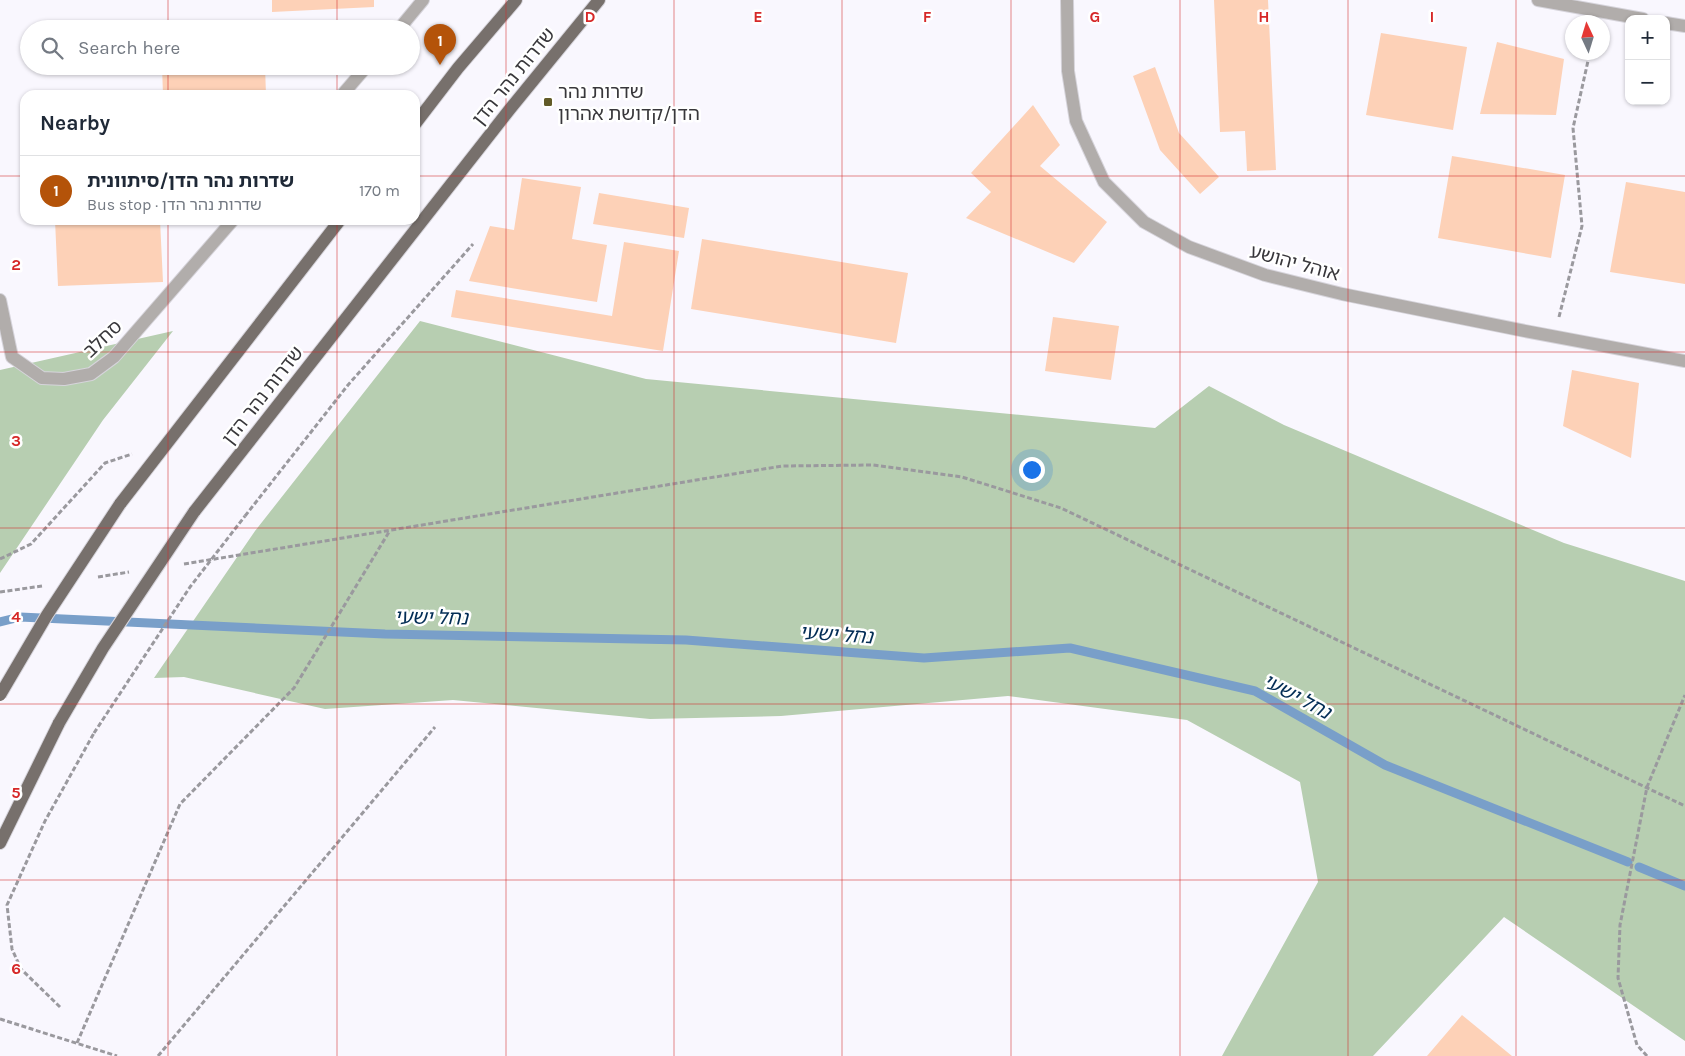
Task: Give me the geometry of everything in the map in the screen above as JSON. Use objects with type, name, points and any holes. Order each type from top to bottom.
[{"type":"main road","points":[[420,117],[458,68],[516,0]]},
{"type":"main road","name":"שדרות נהר הדן","points":[[420,223],[504,116],[599,0]]},
{"type":"main road","points":[[0,695],[47,615],[120,504],[336,225]]},
{"type":"main road","name":"שדרות נהר הדן","points":[[0,843],[59,723],[103,648],[194,512],[419,225]]},
{"type":"street","points":[[406,20],[422,0]]},
{"type":"street","name":"אוהל יהושע","points":[[1067,0],[1068,70],[1076,121],[1104,182],[1144,222],[1189,247],[1265,275],[1342,294],[1685,361]]},
{"type":"street","points":[[1538,0],[1625,16]]},
{"type":"street","points":[[1670,24],[1685,26]]},
{"type":"street","points":[[346,90],[359,75]]},
{"type":"street","name":"סחלב","points":[[0,300],[12,357],[42,378],[64,379],[90,374],[114,357],[229,225]]},
{"type":"path","points":[[1554,336],[1582,226],[1573,128],[1588,60]]},
{"type":"path","points":[[60,1007],[21,969],[12,949],[7,905],[45,821],[94,733],[190,587],[348,385],[473,244]]},
{"type":"path","points":[[0,558],[31,544],[105,464],[168,442]]},
{"type":"path","points":[[177,565],[782,466],[873,465],[962,477],[1061,508],[1685,806]]},
{"type":"path","points":[[77,1043],[180,804],[294,688],[390,531]]},
{"type":"path","points":[[89,578],[138,571]]},
{"type":"path","points":[[0,592],[49,584]]},
{"type":"path","points":[[1647,1056],[1636,1045],[1618,978],[1620,926],[1646,787],[1685,695]]},
{"type":"path","points":[[158,1056],[435,727]]},
{"type":"path","points":[[0,1019],[117,1056]]},
{"type":"green space","points":[[420,321],[646,379],[1155,428],[1209,386],[1284,425],[1564,543],[1685,581],[1685,1041],[1504,917],[1373,1056],[1222,1056],[1318,882],[1300,782],[1187,720],[1008,696],[781,716],[650,719],[453,700],[325,709],[184,677],[154,678],[255,531]]},
{"type":"green space","points":[[173,331],[103,420],[0,573],[0,370]]},
{"type":"building","points":[[272,0],[374,0],[374,7],[272,12]]},
{"type":"building","points":[[1214,0],[1268,0],[1276,170],[1247,171],[1245,131],[1220,132]]},
{"type":"building","points":[[1381,33],[1467,47],[1453,130],[1366,115]]},
{"type":"building","points":[[1497,42],[1564,59],[1556,115],[1480,114]]},
{"type":"building","points":[[1155,67],[1179,133],[1219,177],[1200,194],[1160,150],[1133,76]]},
{"type":"building","points":[[162,75],[265,75],[266,90],[163,90]]},
{"type":"building","points":[[1033,105],[1060,145],[1040,166],[1107,222],[1074,263],[966,218],[991,192],[971,173]]},
{"type":"building","points":[[1452,156],[1565,175],[1551,258],[1438,238]]},
{"type":"building","points":[[522,178],[581,187],[572,239],[607,245],[597,302],[469,281],[490,226],[514,230]]},
{"type":"building","points":[[1626,182],[1685,192],[1685,284],[1610,272]]},
{"type":"building","points":[[599,193],[689,208],[684,238],[593,224]]},
{"type":"building","points":[[55,225],[160,225],[163,282],[58,286]]},
{"type":"building","points":[[702,239],[908,273],[896,343],[691,309]]},
{"type":"building","points":[[624,242],[679,251],[663,351],[451,317],[456,290],[612,316]]},
{"type":"building","points":[[1053,317],[1119,326],[1111,380],[1045,371]]},
{"type":"building","points":[[1572,370],[1639,383],[1631,458],[1563,426]]},
{"type":"building","points":[[1462,1015],[1512,1056],[1427,1056]]},
{"type":"waterway","name":"נחל ישעי","points":[[0,622],[20,617],[385,634],[686,640],[924,658],[1070,648],[1255,691],[1385,765],[1628,862]]},
{"type":"waterway","name":"נחל ישעי","points":[[1639,867],[1685,886]]},
{"type":"place","name":"שדרות נהר הדן/סיתוונית","points":[[440,65]]},
{"type":"place","name":"שדרות נהר הדן/קדושת אהרון","points":[[548,102]]}]
